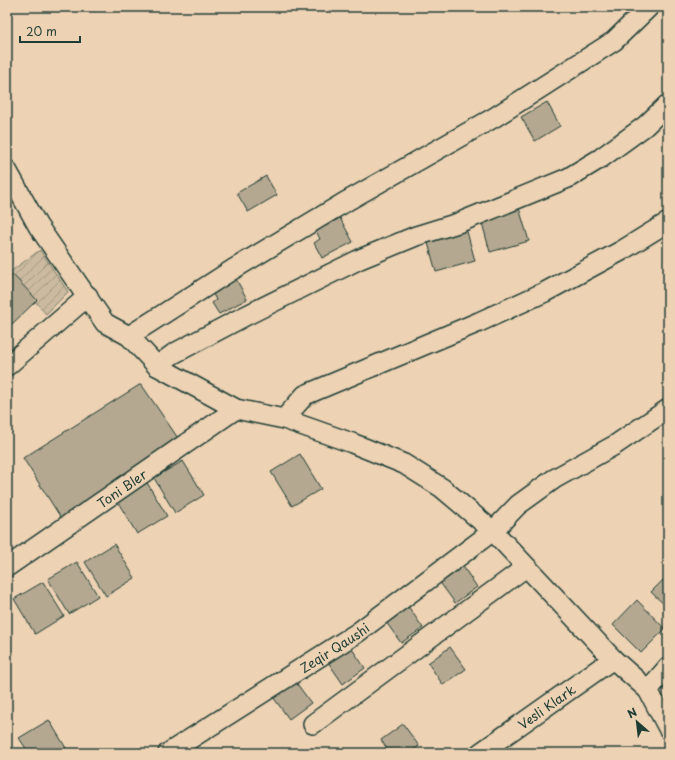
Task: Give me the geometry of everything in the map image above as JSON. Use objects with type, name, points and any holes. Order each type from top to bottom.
[{"type":"street","points":[[129,336],[239,266],[501,113],[614,41],[649,7]]},
{"type":"street","points":[[157,366],[173,354],[224,327],[360,259],[416,236],[458,223],[568,178],[601,158],[645,126],[668,104]]},
{"type":"street","points":[[7,170],[38,226],[88,296],[105,323],[129,336],[157,366],[236,409],[284,419],[352,443],[404,464],[442,488],[493,531],[613,660],[648,690],[668,728]]},
{"type":"street","points":[[284,419],[305,395],[480,322],[545,292],[621,252],[668,222]]},
{"type":"street","points":[[7,366],[88,296]]},
{"type":"street","name":"Toni Bler","points":[[7,567],[236,409]]},
{"type":"street","name":"Zeqir Qaushi","points":[[168,753],[357,633],[493,531],[518,505],[554,479],[615,444],[668,409]]},
{"type":"street","points":[[313,724],[526,568]]},
{"type":"street","name":"Vesli Klark","points":[[480,753],[613,660]]},
{"type":"street","points":[[648,690],[668,667]]},
{"type":"shaded area","points":[[40,250],[68,292],[46,314],[10,272]]},
{"type":"building","points":[[547,102],[560,126],[535,141],[521,117]]},
{"type":"building","points":[[266,176],[277,195],[248,212],[237,193]]},
{"type":"building","points":[[519,208],[529,241],[490,252],[481,219]]},
{"type":"building","points":[[340,218],[353,242],[322,258],[314,243],[320,239],[316,231]]},
{"type":"building","points":[[466,228],[475,261],[436,272],[427,239]]},
{"type":"building","points":[[13,275],[37,300],[11,325],[7,320],[7,281]]},
{"type":"building","points":[[235,277],[247,299],[219,314],[212,303],[216,300],[211,290]]},
{"type":"building","points":[[141,384],[180,441],[63,521],[23,458]]},
{"type":"building","points":[[300,454],[321,489],[292,506],[271,472]]},
{"type":"building","points":[[183,461],[204,495],[175,513],[154,478]]},
{"type":"building","points":[[146,481],[167,516],[137,534],[116,499]]},
{"type":"building","points":[[114,544],[135,578],[106,596],[85,562]]},
{"type":"building","points":[[77,562],[98,596],[69,614],[48,579]]},
{"type":"building","points":[[462,565],[477,587],[455,603],[439,581]]},
{"type":"building","points":[[668,575],[668,608],[651,592]]},
{"type":"building","points":[[43,582],[64,616],[35,634],[14,599]]},
{"type":"building","points":[[637,600],[665,629],[641,653],[613,625]]},
{"type":"building","points":[[408,606],[423,628],[401,643],[386,622]]},
{"type":"building","points":[[350,646],[365,668],[343,684],[328,662]]},
{"type":"building","points":[[450,647],[466,669],[443,685],[428,663]]},
{"type":"building","points":[[295,681],[311,703],[289,719],[273,697]]},
{"type":"building","points":[[49,720],[69,753],[29,753],[19,738]]},
{"type":"building","points":[[403,724],[419,746],[409,753],[390,753],[381,740]]}]
